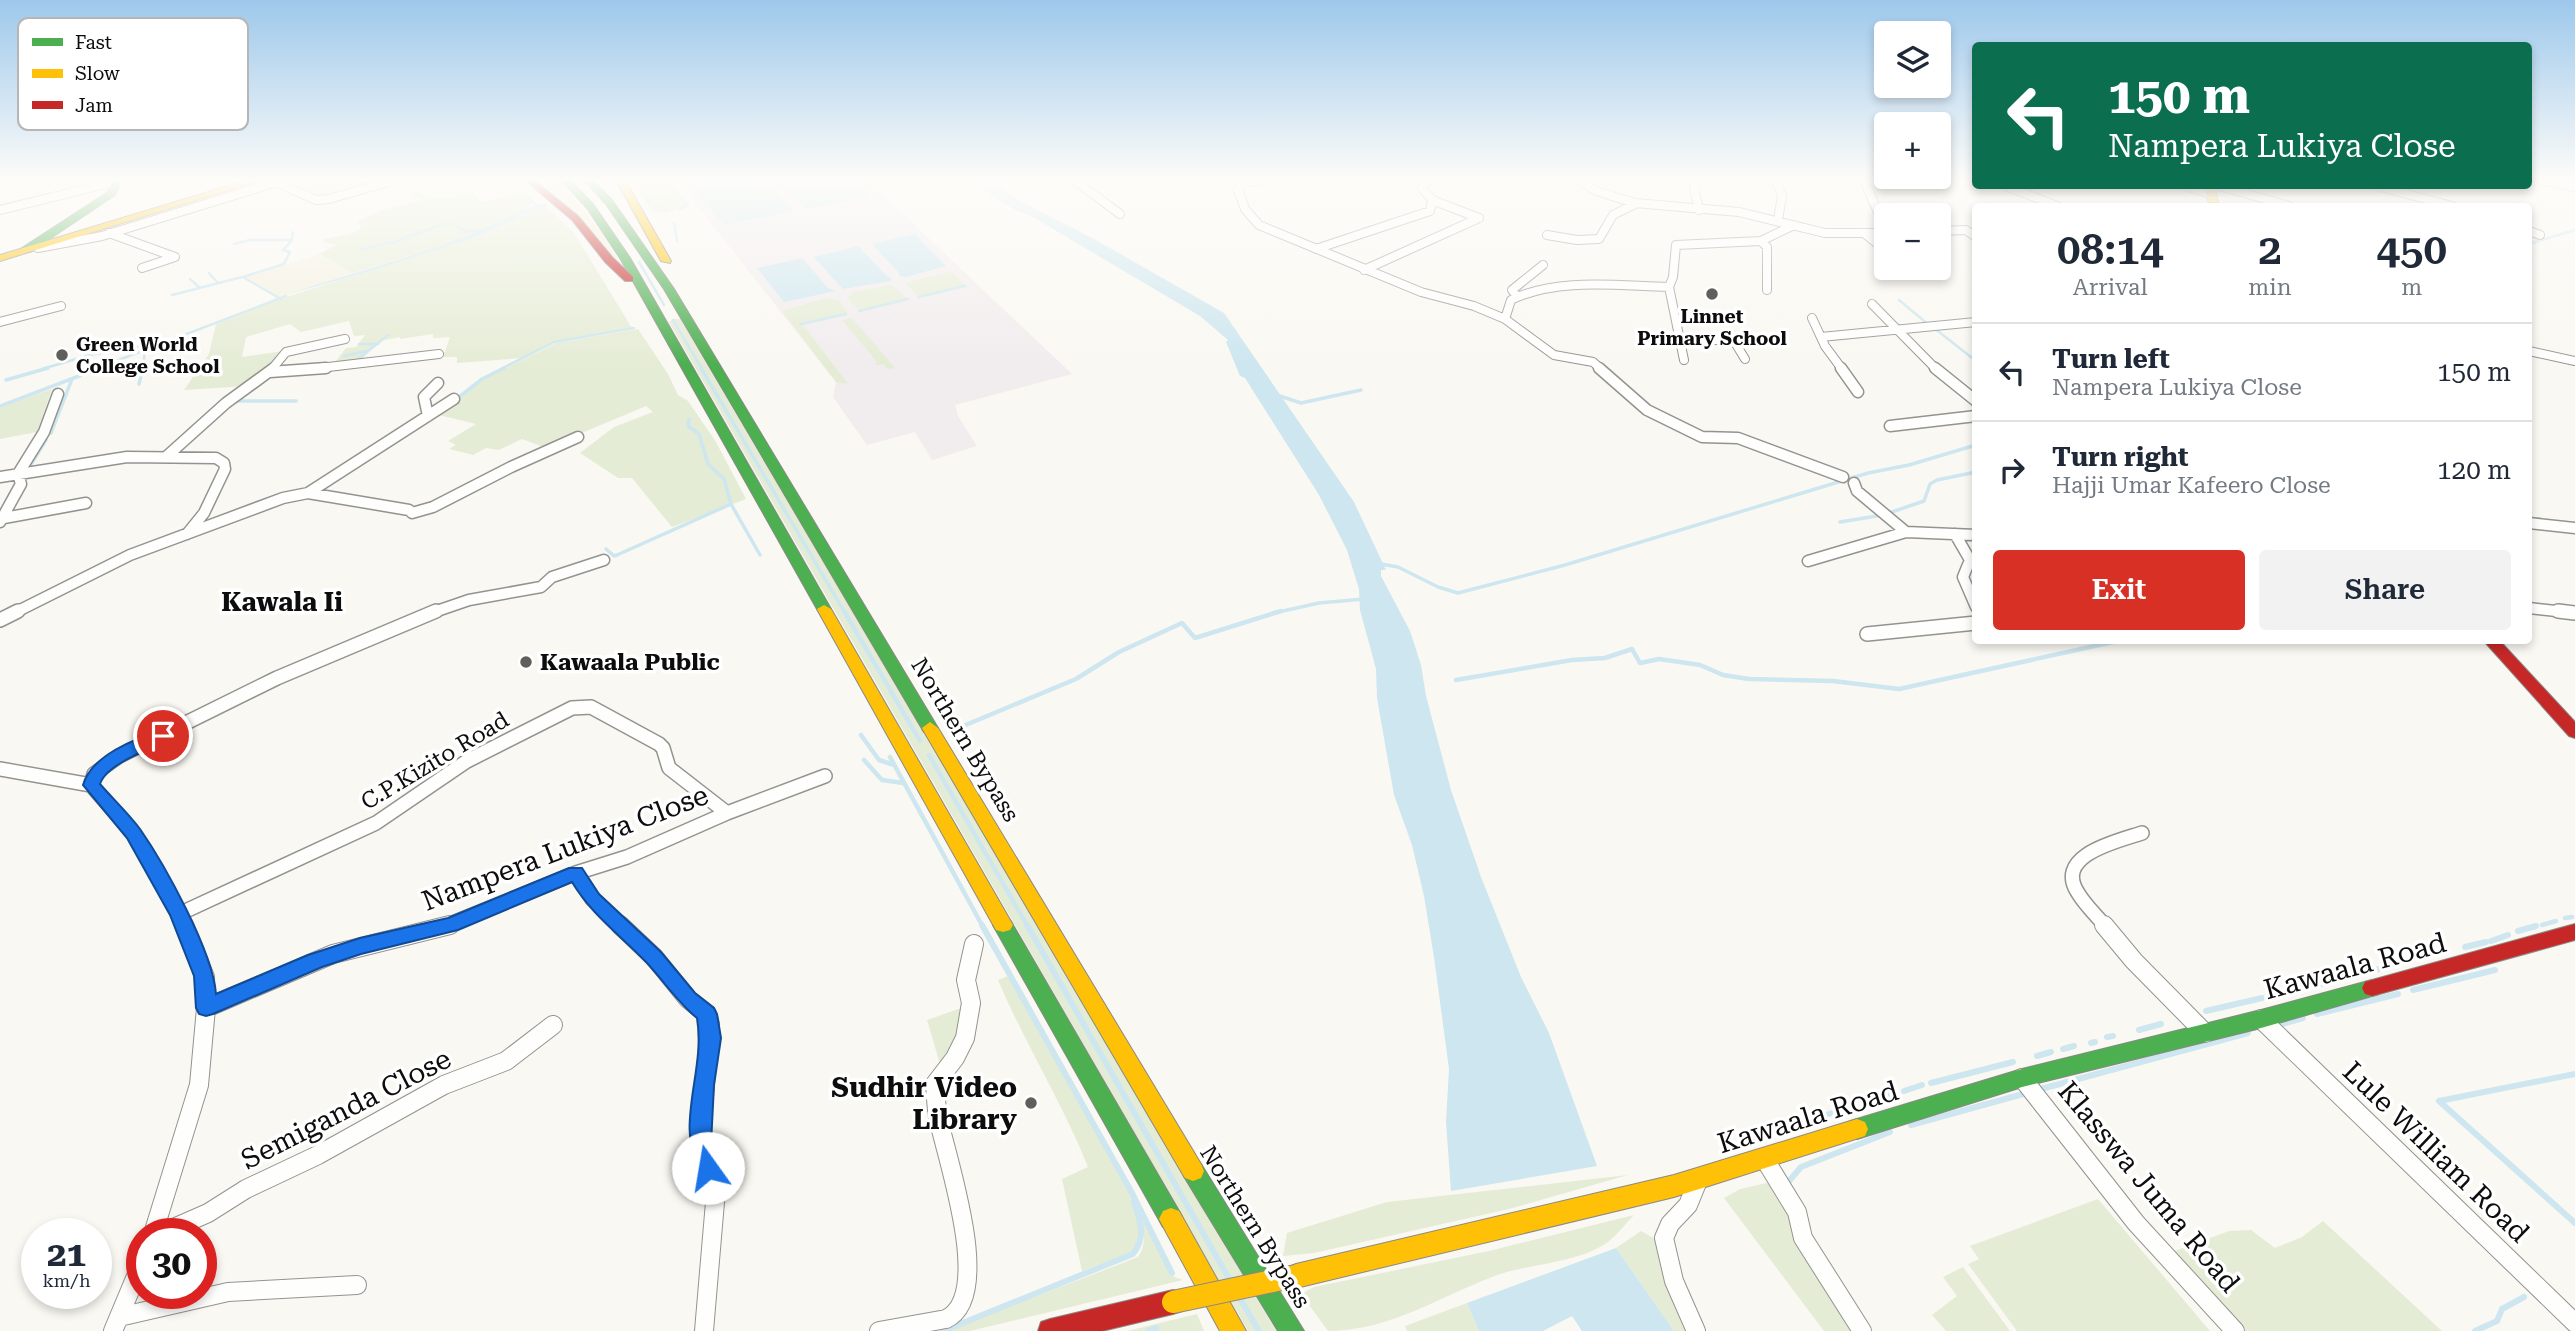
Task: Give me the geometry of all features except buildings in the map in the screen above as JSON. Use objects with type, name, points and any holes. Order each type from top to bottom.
[{"type":"main road","points":[[26,250],[38,242]]},
{"type":"main road","points":[[0,258],[52,242]]},
{"type":"main road","points":[[595,242],[609,260],[644,292]]},
{"type":"main road","points":[[615,242],[1234,1331]]},
{"type":"main road","name":"Northern Bypass","points":[[637,242],[669,289],[1188,1163],[1292,1331]]},
{"type":"main road","points":[[656,242],[666,259],[669,289]]},
{"type":"main road","points":[[2494,644],[2575,732]]},
{"type":"main road","name":"Kawaala Road","points":[[1050,1331],[1626,1199],[2022,1078],[2261,1019],[2575,932]]},
{"type":"street","points":[[26,250],[65,242]]},
{"type":"street","points":[[134,242],[175,257],[142,268]]},
{"type":"street","points":[[1296,242],[1364,270],[1505,318],[1554,355],[1593,362],[1647,410],[1689,432],[1712,439],[1738,438],[1843,477]]},
{"type":"street","points":[[1316,250],[1339,242]]},
{"type":"street","points":[[1364,270],[1427,242]]},
{"type":"street","points":[[1685,360],[1669,287],[1673,277],[1676,245],[1737,242]]},
{"type":"street","points":[[1762,242],[1766,247],[1767,290]]},
{"type":"street","points":[[1517,296],[1513,290],[1543,265]]},
{"type":"street","points":[[1505,318],[1511,300],[1517,296],[1560,288],[1669,287]]},
{"type":"street","points":[[1872,304],[1940,373],[1972,398]]},
{"type":"street","points":[[0,323],[61,306]]},
{"type":"street","points":[[1812,318],[1825,346],[1858,392]]},
{"type":"street","points":[[1821,337],[1972,322]]},
{"type":"street","points":[[1679,338],[1734,341],[1745,359]]},
{"type":"street","points":[[167,456],[227,402],[270,372],[286,352],[345,339]]},
{"type":"street","points":[[2532,352],[2575,361]]},
{"type":"street","points":[[270,372],[439,354]]},
{"type":"street","points":[[428,416],[424,397],[438,383]]},
{"type":"street","points":[[2,520],[21,484],[20,476],[44,432],[58,394]]},
{"type":"street","points":[[309,493],[454,399]]},
{"type":"street","points":[[1891,426],[1972,416]]},
{"type":"street","points":[[0,620],[130,555],[283,498],[309,493],[409,510],[412,513],[433,508],[511,467],[578,437]]},
{"type":"street","points":[[0,477],[20,476],[127,457],[216,458],[226,466],[204,513],[187,534]]},
{"type":"street","points":[[1854,484],[1857,491],[1906,532]]},
{"type":"street","points":[[2,520],[86,503]]},
{"type":"street","points":[[2532,523],[2575,528]]},
{"type":"street","points":[[1808,561],[1906,532],[1972,536]]},
{"type":"street","points":[[1955,534],[1970,560],[1963,577],[1972,598]]},
{"type":"street","points":[[91,785],[94,775],[119,756],[288,673],[428,614],[469,600],[541,587],[552,578],[604,560]]},
{"type":"street","points":[[2532,608],[2575,613]]},
{"type":"street","points":[[1867,634],[1972,623]]},
{"type":"street","name":"C.P.Kizito Road","points":[[179,915],[376,823],[467,761],[572,708],[591,707],[645,734],[663,748],[669,768],[676,775],[727,813]]},
{"type":"street","points":[[0,769],[91,785],[133,834],[179,915],[205,976],[206,1008],[199,1085],[158,1218]]},
{"type":"street","name":"Nampera Lukiya Close","points":[[206,1008],[324,958],[360,946],[452,925],[576,873],[628,857],[727,813],[825,776]]},
{"type":"street","points":[[2141,833],[2091,851],[2077,863],[2072,874],[2076,891],[2134,961],[2205,1033]]},
{"type":"street","points":[[576,873],[592,899],[654,957],[688,999],[707,1014],[710,1024],[700,1144],[715,1202],[704,1331]]},
{"type":"street","points":[[879,1331],[950,1318],[960,1310],[969,1281],[959,1205],[939,1120],[935,1084],[955,1058],[965,1038],[971,1003],[966,980],[974,944]]},
{"type":"street","name":"Lule William Road","points":[[2261,1019],[2575,1323]]},
{"type":"street","name":"Semiganda Close","points":[[197,1218],[246,1189],[318,1155],[444,1085],[506,1061],[553,1025]]},
{"type":"street","name":"Klasswa Juma Road","points":[[2022,1078],[2136,1223],[2235,1331]]},
{"type":"street","points":[[1764,1158],[1797,1212],[1803,1238],[1862,1331]]},
{"type":"street","points":[[1696,1331],[1674,1281],[1664,1238],[1670,1224],[1688,1205],[1699,1178]]},
{"type":"street","points":[[116,1324],[178,1300],[229,1292],[316,1290],[357,1285]]},
{"type":"street","points":[[116,1324],[126,1300]]},
{"type":"shaded area","points":[[726,242],[933,242],[1072,374],[955,405],[958,416],[977,446],[932,460],[915,432],[867,445],[833,397],[836,382]]},
{"type":"shaded area","points":[[320,254],[353,273],[280,297],[246,277]]},
{"type":"green space","points":[[324,242],[450,242],[353,273],[320,254],[336,245]]},
{"type":"green space","points":[[460,242],[580,242],[632,328],[554,341],[522,358],[457,363],[457,357],[438,357],[445,352],[450,337],[433,338],[433,334],[400,337],[380,341],[359,362],[332,366],[346,348],[356,347],[365,335],[354,336],[349,321],[301,332],[290,324],[246,337],[242,357],[284,351],[247,386],[184,390],[209,354],[216,324],[286,297]]},
{"type":"green space","points":[[948,272],[954,273],[966,287],[919,298],[905,283]]},
{"type":"green space","points":[[892,285],[909,300],[861,312],[847,298],[853,292]]},
{"type":"green space","points":[[826,298],[839,300],[848,313],[803,325],[848,384],[836,382],[782,311]]},
{"type":"green space","points":[[852,318],[895,368],[888,369],[883,364],[875,365],[877,362],[843,321],[839,321]]},
{"type":"green space","points":[[680,319],[1276,1331],[1248,1331],[669,322]]},
{"type":"green space","points":[[638,329],[668,374],[678,395],[688,401],[716,442],[746,499],[672,527],[632,478],[618,478],[580,453],[614,427],[653,412],[646,406],[546,448],[522,439],[499,450],[486,448],[473,455],[449,449],[456,445],[448,441],[476,424],[435,414],[484,379],[556,343]]},
{"type":"green space","points":[[52,389],[37,432],[0,439],[0,407]]},
{"type":"green space","points":[[1008,976],[1131,1194],[1139,1225],[1140,1243],[1130,1253],[1082,1271],[1062,1179],[1088,1167],[998,980]]},
{"type":"green space","points":[[964,1007],[954,1051],[940,1064],[927,1020]]},
{"type":"green space","points":[[1628,1175],[1509,1209],[1314,1253],[1283,1256],[1287,1233],[1387,1202]]},
{"type":"green space","points":[[1767,1183],[1777,1189],[1855,1331],[1824,1331],[1724,1198],[1740,1189]]},
{"type":"green space","points":[[2098,1199],[2210,1331],[2017,1331],[1968,1264],[1979,1259],[1970,1246]]},
{"type":"green space","points":[[1139,1211],[1172,1276],[1183,1280],[970,1331],[947,1331],[1138,1257],[1144,1241]]},
{"type":"green space","points":[[1634,1215],[1612,1239],[1597,1249],[1500,1274],[1417,1310],[1374,1325],[1328,1331],[1301,1294],[1314,1287],[1489,1251]]},
{"type":"green space","points":[[2323,1221],[2442,1331],[2246,1331],[2172,1252],[2229,1231],[2251,1230],[2275,1248],[2302,1237]]},
{"type":"green space","points":[[1641,1231],[1657,1240],[1675,1308],[1688,1331],[1674,1331],[1616,1248]]},
{"type":"green space","points":[[1963,1267],[2010,1331],[1946,1331],[1932,1315],[1957,1296],[1943,1277]]},
{"type":"green space","points":[[1467,1303],[1479,1331],[1407,1331],[1405,1326]]},
{"type":"green space","points":[[1197,1314],[1204,1331],[1127,1331]]},
{"type":"sand","points":[[601,242],[607,242],[625,271]]},
{"type":"water","points":[[460,242],[283,296],[444,244]]},
{"type":"water","points":[[923,242],[946,266],[906,277],[899,276],[872,244]]},
{"type":"water","points":[[1075,242],[1099,242],[1224,313],[1354,502],[1386,570],[1381,570],[1381,576],[1410,631],[1421,665],[1426,696],[1451,790],[1481,877],[1521,977],[1549,1033],[1597,1166],[1451,1191],[1446,1122],[1449,1069],[1434,957],[1412,845],[1394,795],[1377,698],[1376,669],[1360,610],[1359,589],[1347,550],[1319,495],[1245,378],[1240,376],[1226,342],[1228,340],[1200,316]]},
{"type":"water","points":[[858,246],[892,278],[890,281],[843,289],[814,257]]},
{"type":"water","points":[[802,258],[828,288],[836,291],[784,302],[757,268]]},
{"type":"water","points":[[1616,1248],[1674,1331],[1582,1331],[1572,1316],[1543,1331],[1479,1331],[1467,1303]]},
{"type":"waterway","points":[[234,244],[242,242]]},
{"type":"waterway","points":[[280,298],[243,277],[284,264],[290,252],[283,250],[290,242]]},
{"type":"waterway","points":[[360,250],[394,242]]},
{"type":"waterway","points":[[639,262],[664,305]]},
{"type":"waterway","points":[[209,273],[218,283]]},
{"type":"waterway","points":[[200,288],[242,277]]},
{"type":"waterway","points":[[190,279],[200,288]]},
{"type":"waterway","points":[[918,297],[965,286]]},
{"type":"waterway","points":[[172,295],[200,288]]},
{"type":"waterway","points":[[280,298],[286,296]]},
{"type":"waterway","points":[[145,350],[280,298]]},
{"type":"waterway","points":[[859,311],[908,299]]},
{"type":"waterway","points":[[1899,300],[1929,325]]},
{"type":"waterway","points":[[801,324],[846,314]]},
{"type":"waterway","points":[[673,320],[702,369]]},
{"type":"waterway","points":[[501,369],[554,342],[634,328]]},
{"type":"waterway","points":[[1934,328],[1972,358]]},
{"type":"waterway","points":[[377,344],[388,335]]},
{"type":"waterway","points":[[359,344],[377,344]]},
{"type":"waterway","points":[[353,363],[377,344]]},
{"type":"waterway","points":[[42,369],[90,355],[144,346]]},
{"type":"waterway","points":[[95,369],[145,350]]},
{"type":"waterway","points":[[143,369],[145,350]]},
{"type":"waterway","points":[[344,356],[366,351]]},
{"type":"waterway","points":[[269,366],[275,358]]},
{"type":"waterway","points":[[6,380],[48,368]]},
{"type":"waterway","points":[[0,406],[100,368]]},
{"type":"waterway","points":[[139,384],[143,368]]},
{"type":"waterway","points":[[454,401],[482,379],[504,368]]},
{"type":"waterway","points":[[701,368],[845,613]]},
{"type":"waterway","points":[[51,433],[72,379]]},
{"type":"waterway","points":[[1280,396],[1301,403],[1361,390]]},
{"type":"waterway","points":[[238,398],[237,401],[296,401]]},
{"type":"waterway","points":[[689,419],[688,426],[699,434],[708,464],[724,479],[731,504]]},
{"type":"waterway","points":[[29,468],[46,440]]},
{"type":"waterway","points":[[1381,564],[1398,567],[1438,587],[1458,593],[1565,565],[1868,473],[1909,465],[1972,446]]},
{"type":"waterway","points":[[1840,522],[1883,515],[1924,501],[1930,484],[1972,473]]},
{"type":"waterway","points":[[606,549],[614,556],[617,555],[731,504]]},
{"type":"waterway","points":[[731,504],[760,555]]},
{"type":"waterway","points":[[1276,613],[1319,603],[1364,599]]},
{"type":"waterway","points":[[844,611],[920,741]]},
{"type":"waterway","points":[[1276,613],[1281,611]]},
{"type":"waterway","points":[[956,729],[1076,679],[1119,652],[1182,623],[1195,638],[1276,613]]},
{"type":"waterway","points":[[1456,680],[1572,660],[1605,658],[1632,649],[1640,663],[1659,659],[1700,665],[1723,675],[1749,679],[1833,681],[1899,689],[2104,644]]},
{"type":"waterway","points":[[861,735],[879,760],[894,765]]},
{"type":"waterway","points":[[929,755],[1028,927]]},
{"type":"waterway","points":[[890,757],[983,927]]},
{"type":"waterway","points":[[864,760],[882,780],[903,783]]},
{"type":"waterway","points":[[2565,918],[2572,917]]},
{"type":"waterway","points":[[2542,925],[2556,921]]},
{"type":"waterway","points":[[982,925],[1132,1193],[1172,1273]]},
{"type":"waterway","points":[[1027,925],[1231,1282]]},
{"type":"waterway","points":[[2518,931],[2536,926],[2533,927]]},
{"type":"waterway","points":[[2491,941],[2508,935]]},
{"type":"waterway","points":[[2465,947],[2486,942]]},
{"type":"waterway","points":[[2359,974],[2387,967]]},
{"type":"waterway","points":[[2413,990],[2495,970]]},
{"type":"waterway","points":[[2348,977],[2356,975]]},
{"type":"waterway","points":[[2277,995],[2340,979]]},
{"type":"waterway","points":[[2317,1014],[2398,994]]},
{"type":"waterway","points":[[2206,1011],[2262,998]]},
{"type":"waterway","points":[[2275,1026],[2303,1018]]},
{"type":"waterway","points":[[2139,1030],[2161,1024]]},
{"type":"waterway","points":[[2041,1089],[2248,1033]]},
{"type":"waterway","points":[[2107,1037],[2113,1036]]},
{"type":"waterway","points":[[2091,1043],[2095,1042]]},
{"type":"waterway","points":[[2063,1049],[2074,1046]]},
{"type":"waterway","points":[[2037,1056],[2051,1052]]},
{"type":"waterway","points":[[1931,1083],[2013,1062]]},
{"type":"waterway","points":[[2575,1074],[2439,1101],[2575,1223]]},
{"type":"waterway","points":[[1904,1091],[1922,1085]]},
{"type":"waterway","points":[[1883,1096],[1895,1093]]},
{"type":"waterway","points":[[1911,1125],[2023,1094]]},
{"type":"waterway","points":[[1823,1116],[1848,1108]]},
{"type":"waterway","points":[[1763,1136],[1806,1123]]},
{"type":"waterway","points":[[1790,1180],[1801,1167],[1890,1132]]},
{"type":"waterway","points":[[943,1331],[1133,1254],[1141,1235],[1134,1202]]},
{"type":"waterway","points":[[1238,1295],[1259,1331]]},
{"type":"waterway","points":[[2475,1331],[2497,1321],[2502,1309],[2524,1297]]},
{"type":"waterway","points":[[1148,1331],[1156,1328]]},
{"type":"traffic: fast","points":[[26,250],[38,242]]},
{"type":"traffic: fast","points":[[614,242],[824,609]]},
{"type":"traffic: fast","points":[[637,242],[669,289],[930,728]]},
{"type":"traffic: fast","points":[[1003,925],[1171,1219]]},
{"type":"traffic: fast","points":[[1857,1129],[2022,1078],[2261,1019],[2372,988]]},
{"type":"traffic: fast","points":[[1193,1171],[1292,1331]]},
{"type":"traffic: slow","points":[[0,258],[52,242]]},
{"type":"traffic: slow","points":[[655,242],[666,261]]},
{"type":"traffic: slow","points":[[824,609],[1003,925]]},
{"type":"traffic: slow","points":[[930,728],[1193,1171]]},
{"type":"traffic: slow","points":[[1296,1276],[1674,1186],[1857,1129]]},
{"type":"traffic: slow","points":[[1171,1219],[1234,1331]]},
{"type":"traffic: slow","points":[[1173,1302],[1296,1276]]},
{"type":"traffic: jam","points":[[595,242],[629,279]]},
{"type":"traffic: jam","points":[[2494,644],[2575,732]]},
{"type":"traffic: jam","points":[[2372,988],[2575,932]]},
{"type":"traffic: jam","points":[[1050,1331],[1173,1302]]},
{"type":"place","name":"Linnet Primary School","points":[[1712,294]]},
{"type":"place","name":"Green World College School","points":[[62,355]]},
{"type":"place","name":"Kawaala Public","points":[[526,662]]},
{"type":"place","name":"Sudhir Video Library","points":[[1031,1103]]},
{"type":"district","name":"Kawala Ii","points":[[282,602]]},
{"type":"route","points":[[163,736],[119,756],[94,775],[91,785],[133,834],[187,929],[205,976],[206,1008],[332,954],[452,925],[576,873],[592,899],[654,957],[688,999],[707,1014],[711,1038],[703,1085],[700,1144],[708,1168]]}]
